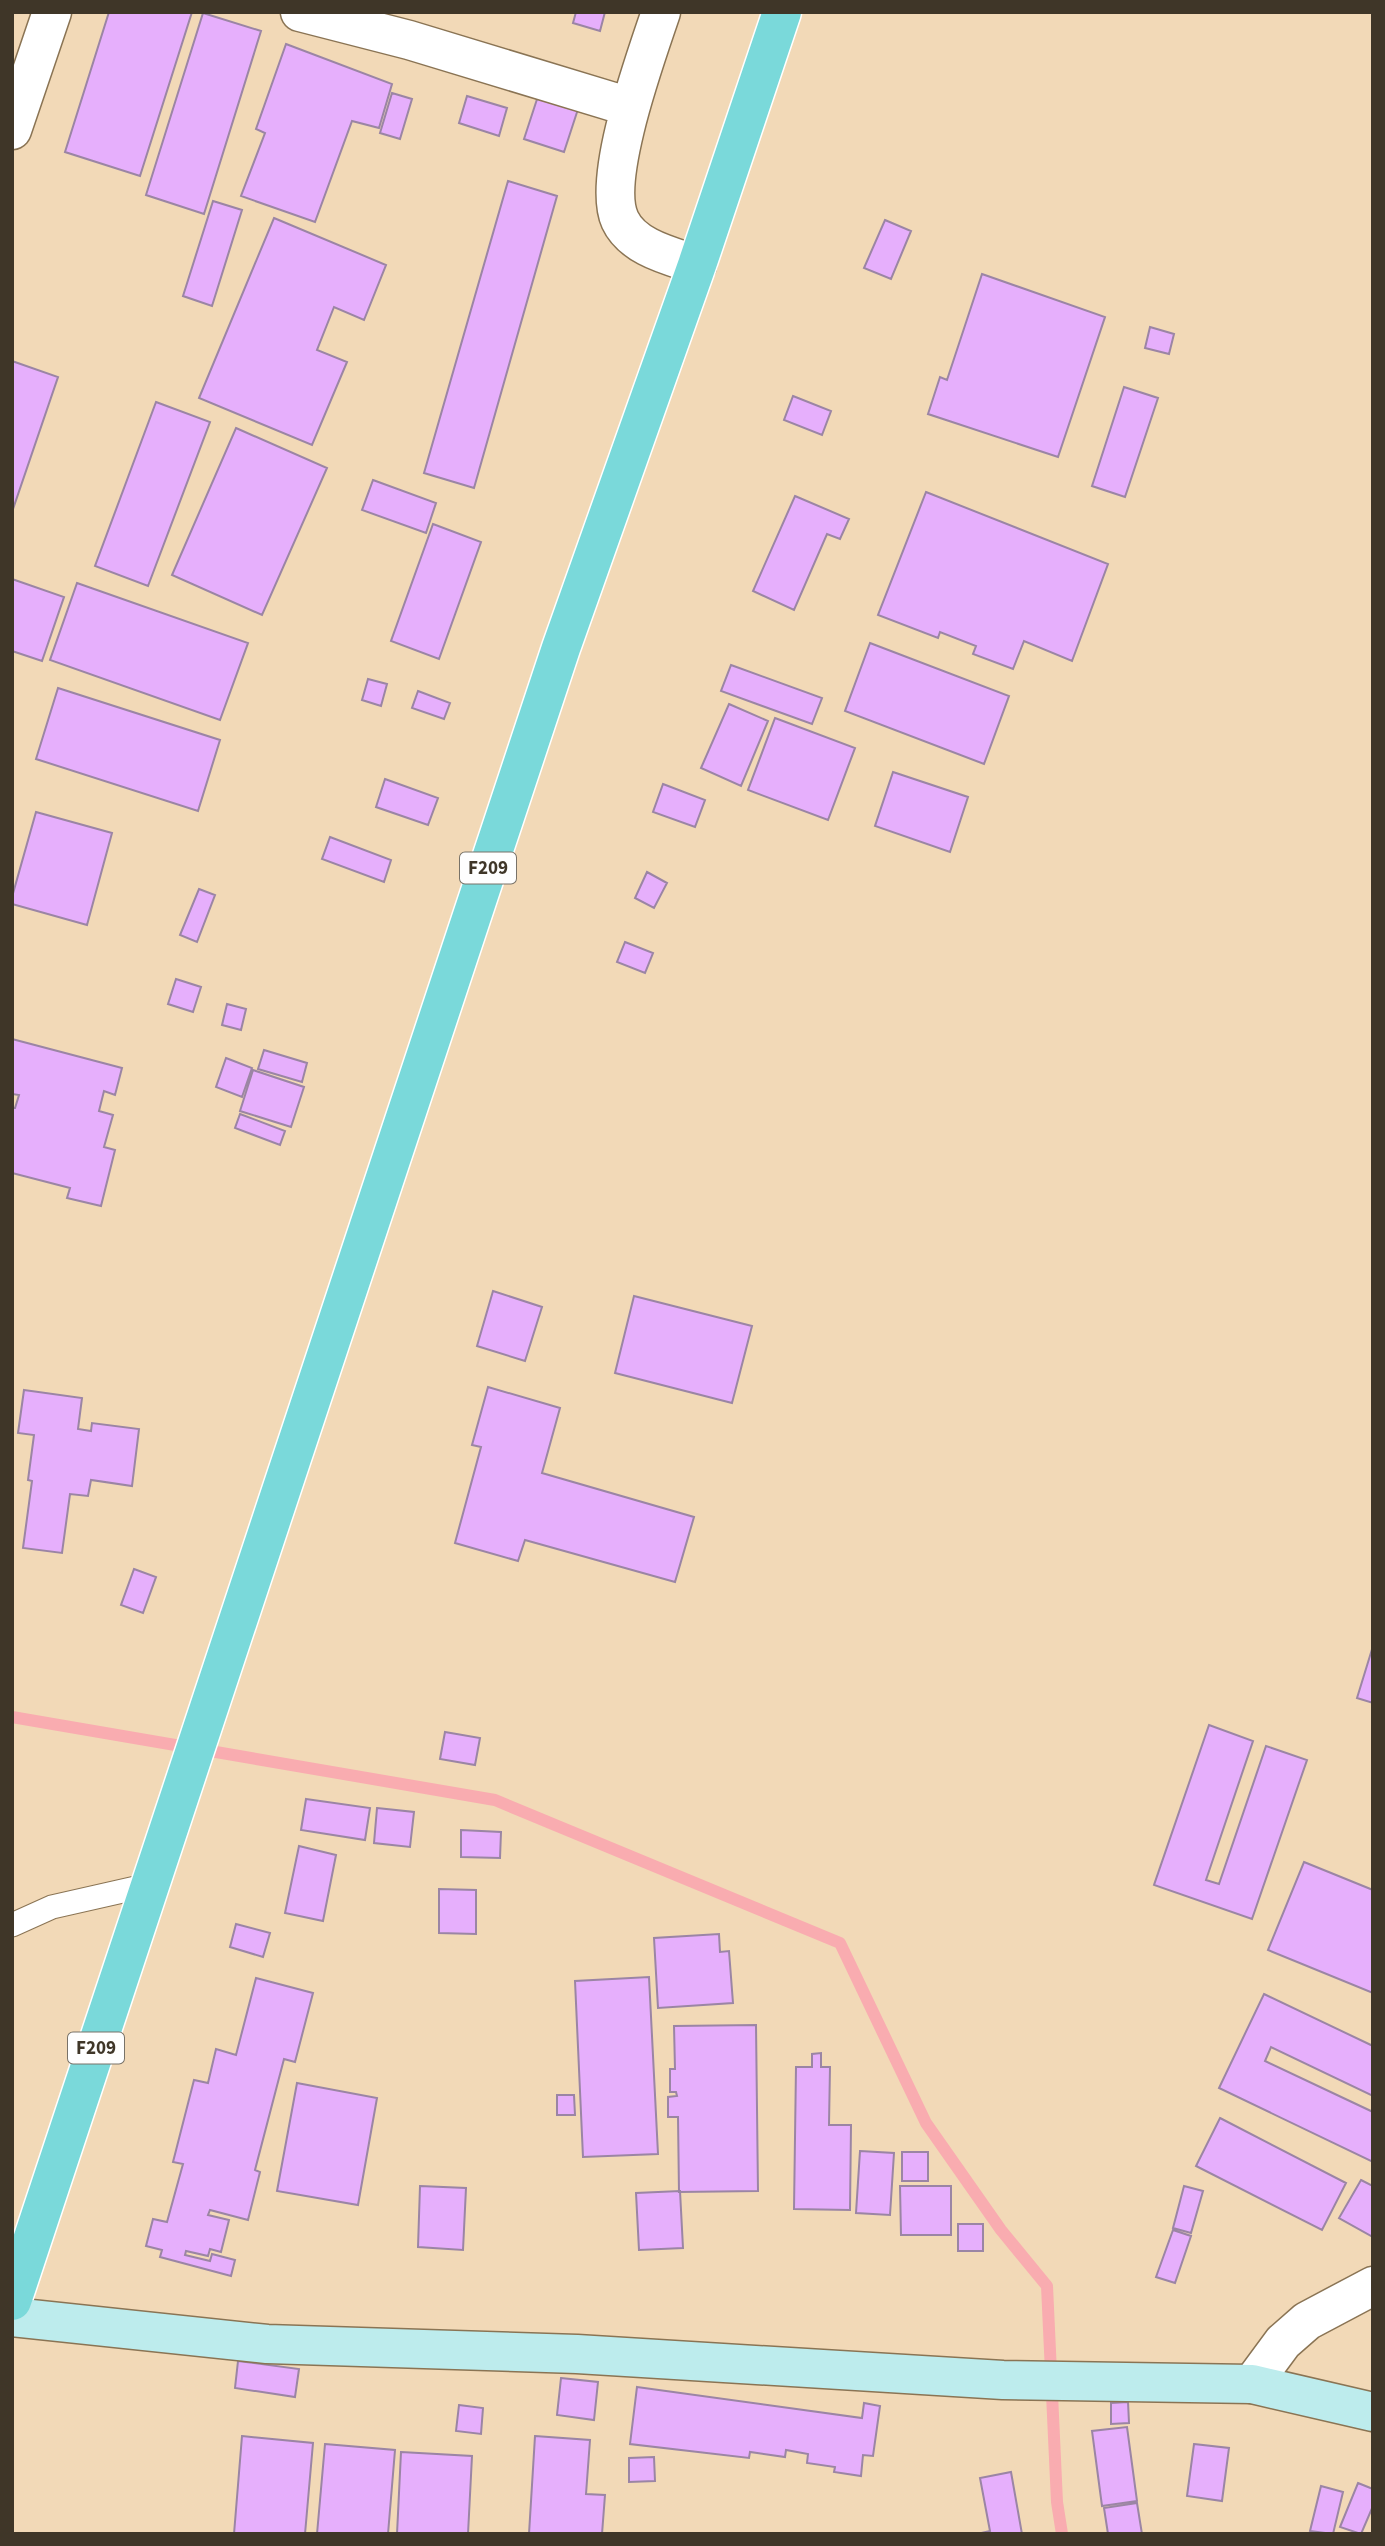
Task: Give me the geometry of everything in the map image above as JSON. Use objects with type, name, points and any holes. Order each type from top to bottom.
[{"type":"main road","name":"F209","points":[[12,2301],[561,648],[697,265],[782,12]]},
{"type":"main road","points":[[12,2317],[267,2344],[578,2354],[1003,2380],[1252,2384],[1373,2412]]},
{"type":"street","points":[[12,131],[52,12]]},
{"type":"street","points":[[300,12],[409,40],[631,107]]},
{"type":"street","points":[[661,12],[631,107],[614,199],[621,222],[633,236],[653,250],[697,265]]},
{"type":"street","points":[[1252,2384],[1283,2342],[1307,2321],[1373,2286]]},
{"type":"lane","points":[[12,1925],[52,1907],[149,1885]]},
{"type":"building","points":[[109,12],[192,12],[140,176],[65,152]]},
{"type":"building","points":[[576,12],[605,12],[600,31],[573,23]]},
{"type":"building","points":[[203,13],[261,31],[204,214],[146,195]]},
{"type":"building","points":[[286,44],[392,84],[379,128],[352,121],[315,222],[241,196],[265,133],[256,129]]},
{"type":"building","points":[[540,90],[580,103],[564,152],[524,139]]},
{"type":"building","points":[[392,93],[412,99],[400,139],[380,133]]},
{"type":"building","points":[[467,96],[507,108],[499,136],[459,123]]},
{"type":"building","points":[[508,181],[557,196],[474,488],[424,473]]},
{"type":"building","points":[[213,201],[242,210],[212,306],[183,296]]},
{"type":"building","points":[[274,218],[386,265],[364,320],[334,307],[317,350],[347,362],[312,445],[199,398]]},
{"type":"building","points":[[885,220],[911,231],[891,279],[864,268]]},
{"type":"building","points":[[982,274],[1105,317],[1058,457],[928,414],[940,377],[947,380]]},
{"type":"building","points":[[1150,327],[1174,334],[1169,354],[1145,348]]},
{"type":"building","points":[[12,361],[58,377],[12,512]]},
{"type":"building","points":[[1124,387],[1158,398],[1125,497],[1092,486]]},
{"type":"building","points":[[793,396],[831,411],[822,435],[784,420]]},
{"type":"building","points":[[156,402],[210,422],[148,586],[95,566]]},
{"type":"building","points":[[236,428],[327,468],[262,615],[172,575]]},
{"type":"building","points":[[373,480],[436,503],[426,533],[362,510]]},
{"type":"building","points":[[926,492],[1108,564],[1072,661],[1024,641],[1013,669],[973,654],[976,646],[940,632],[938,638],[878,615]]},
{"type":"building","points":[[795,496],[849,519],[840,539],[827,534],[794,610],[753,591]]},
{"type":"building","points":[[433,524],[481,542],[439,659],[391,641]]},
{"type":"building","points":[[12,579],[64,597],[42,661],[12,651]]},
{"type":"building","points":[[77,583],[248,643],[220,720],[50,660]]},
{"type":"building","points":[[870,643],[1009,696],[984,764],[845,711]]},
{"type":"building","points":[[731,665],[822,698],[812,724],[721,691]]},
{"type":"building","points":[[368,679],[387,684],[381,706],[362,700]]},
{"type":"building","points":[[58,688],[220,740],[198,811],[36,759]]},
{"type":"building","points":[[418,691],[450,703],[444,719],[412,708]]},
{"type":"building","points":[[729,704],[768,721],[741,786],[701,768]]},
{"type":"building","points":[[775,718],[855,748],[828,820],[748,790]]},
{"type":"building","points":[[893,772],[968,797],[950,852],[875,826]]},
{"type":"building","points":[[385,779],[438,798],[428,825],[376,807]]},
{"type":"building","points":[[663,784],[705,800],[695,827],[653,812]]},
{"type":"building","points":[[36,812],[112,833],[87,925],[12,904]]},
{"type":"building","points":[[330,837],[391,860],[384,882],[322,859]]},
{"type":"building","points":[[647,872],[667,883],[654,908],[635,898]]},
{"type":"building","points":[[199,889],[215,895],[197,942],[180,935]]},
{"type":"building","points":[[625,942],[653,953],[645,973],[617,962]]},
{"type":"building","points":[[176,979],[201,987],[193,1012],[168,1004]]},
{"type":"building","points":[[227,1004],[246,1009],[241,1030],[222,1025]]},
{"type":"building","points":[[12,1039],[122,1068],[115,1095],[104,1091],[99,1111],[113,1115],[104,1147],[115,1150],[101,1206],[67,1198],[70,1188],[12,1173],[12,1108],[15,1108],[19,1095],[12,1094]]},
{"type":"building","points":[[264,1050],[307,1063],[302,1082],[258,1069]]},
{"type":"building","points":[[226,1058],[252,1068],[242,1097],[216,1087]]},
{"type":"building","points":[[253,1070],[304,1087],[291,1127],[240,1111]]},
{"type":"building","points":[[240,1114],[285,1131],[280,1145],[235,1128]]},
{"type":"building","points":[[493,1291],[542,1307],[525,1361],[477,1346]]},
{"type":"building","points":[[634,1296],[752,1326],[732,1403],[615,1373]]},
{"type":"building","points":[[488,1387],[560,1408],[542,1473],[694,1517],[675,1582],[525,1540],[518,1561],[455,1543],[481,1447],[472,1445]]},
{"type":"building","points":[[24,1390],[82,1398],[78,1429],[91,1431],[92,1423],[139,1429],[132,1486],[91,1480],[88,1496],[70,1494],[62,1553],[23,1548],[32,1481],[28,1480],[34,1435],[18,1433]]},
{"type":"building","points":[[134,1569],[156,1577],[143,1613],[121,1605]]},
{"type":"building","points":[[1373,1646],[1373,1703],[1357,1698]]},
{"type":"building","points":[[1209,1725],[1253,1741],[1206,1880],[1219,1884],[1266,1746],[1307,1760],[1252,1919],[1154,1885]]},
{"type":"building","points":[[445,1732],[480,1738],[475,1765],[440,1759]]},
{"type":"building","points":[[306,1799],[370,1808],[365,1840],[301,1830]]},
{"type":"building","points":[[377,1808],[414,1812],[410,1847],[374,1843]]},
{"type":"building","points":[[461,1830],[501,1832],[500,1858],[461,1857]]},
{"type":"building","points":[[299,1846],[336,1855],[323,1921],[285,1913]]},
{"type":"building","points":[[1304,1862],[1373,1890],[1373,1993],[1268,1950]]},
{"type":"building","points":[[439,1889],[476,1890],[476,1934],[439,1933]]},
{"type":"building","points":[[236,1924],[270,1933],[263,1957],[230,1947]]},
{"type":"building","points":[[719,1934],[720,1952],[729,1951],[733,2003],[658,2008],[654,1938]]},
{"type":"building","points":[[649,1977],[658,2154],[583,2157],[575,1981]]},
{"type":"building","points":[[256,1978],[313,1993],[295,2062],[284,2059],[255,2170],[260,2172],[248,2220],[210,2210],[208,2215],[229,2220],[221,2252],[210,2249],[208,2256],[186,2251],[185,2255],[210,2261],[212,2254],[235,2260],[231,2276],[160,2257],[162,2250],[146,2246],[153,2219],[167,2222],[183,2164],[173,2162],[194,2080],[208,2083],[216,2049],[236,2055]]},
{"type":"building","points":[[1264,1994],[1373,2046],[1373,2096],[1271,2047],[1265,2061],[1373,2112],[1373,2162],[1219,2088]]},
{"type":"building","points":[[756,2025],[758,2191],[679,2192],[678,2117],[668,2117],[668,2097],[677,2096],[676,2092],[670,2092],[670,2069],[675,2069],[674,2026]]},
{"type":"building","points":[[821,2053],[821,2067],[830,2067],[829,2125],[851,2125],[850,2210],[794,2209],[796,2067],[812,2067],[812,2054]]},
{"type":"building","points":[[297,2083],[377,2098],[358,2205],[277,2191]]},
{"type":"building","points":[[557,2095],[574,2095],[575,2115],[557,2115]]},
{"type":"building","points":[[1220,2118],[1346,2183],[1322,2230],[1196,2166]]},
{"type":"building","points":[[860,2151],[894,2153],[890,2215],[856,2213]]},
{"type":"building","points":[[902,2152],[928,2152],[928,2181],[902,2181]]},
{"type":"building","points":[[1361,2180],[1373,2186],[1373,2237],[1339,2218]]},
{"type":"building","points":[[420,2186],[466,2188],[463,2250],[418,2247]]},
{"type":"building","points":[[900,2186],[951,2186],[951,2235],[901,2235]]},
{"type":"building","points":[[1184,2186],[1203,2191],[1191,2233],[1173,2228]]},
{"type":"building","points":[[680,2191],[683,2248],[639,2250],[636,2193]]},
{"type":"building","points":[[958,2224],[983,2224],[983,2251],[958,2251]]},
{"type":"building","points":[[1173,2230],[1191,2236],[1175,2283],[1156,2277]]},
{"type":"building","points":[[238,2361],[299,2369],[295,2397],[235,2388]]},
{"type":"building","points":[[561,2378],[598,2382],[594,2420],[557,2415]]},
{"type":"building","points":[[637,2387],[862,2418],[864,2403],[880,2406],[873,2456],[863,2455],[861,2476],[834,2472],[835,2467],[807,2463],[808,2454],[786,2450],[785,2457],[750,2452],[749,2458],[630,2444]]},
{"type":"building","points":[[1128,2402],[1129,2423],[1111,2424],[1111,2403]]},
{"type":"building","points":[[459,2405],[483,2408],[481,2434],[456,2431]]},
{"type":"building","points":[[1127,2427],[1137,2501],[1102,2506],[1092,2431]]},
{"type":"building","points":[[242,2436],[313,2443],[305,2534],[234,2534]]},
{"type":"building","points":[[535,2436],[590,2440],[586,2494],[605,2495],[602,2534],[529,2534]]},
{"type":"building","points":[[325,2444],[395,2450],[388,2534],[317,2534]]},
{"type":"building","points":[[1194,2444],[1229,2448],[1222,2501],[1187,2496]]},
{"type":"building","points":[[401,2452],[472,2456],[468,2534],[397,2534]]},
{"type":"building","points":[[654,2457],[655,2481],[629,2482],[629,2458]]},
{"type":"building","points":[[1011,2472],[1022,2534],[977,2534],[990,2531],[980,2478]]},
{"type":"building","points":[[1358,2483],[1373,2489],[1373,2506],[1361,2534],[1340,2527]]},
{"type":"building","points":[[1321,2486],[1343,2492],[1333,2534],[1310,2531]]},
{"type":"building","points":[[1137,2503],[1142,2534],[1108,2534],[1104,2508]]},
{"type":"waterway","points":[[12,1717],[495,1800],[840,1943],[926,2123],[1001,2230],[1047,2286],[1057,2502],[1062,2534]]}]
